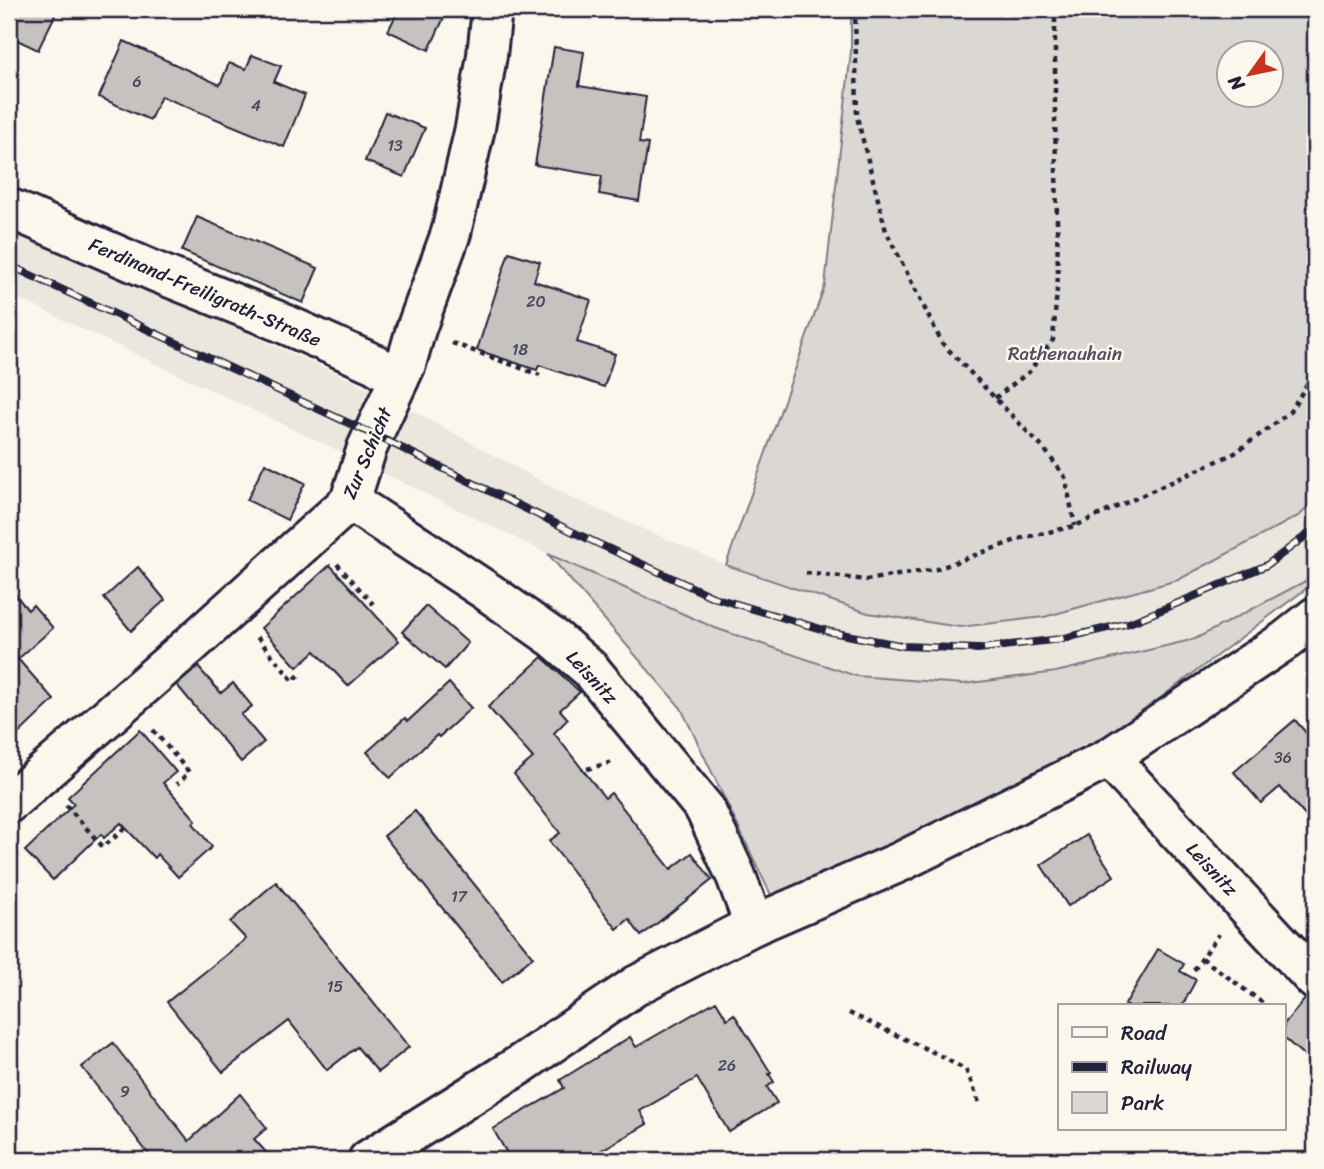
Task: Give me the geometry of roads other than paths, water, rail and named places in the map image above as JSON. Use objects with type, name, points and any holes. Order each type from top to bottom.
[{"type":"street","name":"Zur Schicht","points":[[9,803],[350,501],[367,448],[406,364],[451,233],[475,128],[492,9]]},
{"type":"street","name":"Ferdinand-Freiligrath-Straße","points":[[9,208],[315,337],[375,364],[399,379]]},
{"type":"street","name":"Leisnitz","points":[[350,501],[510,607],[555,639],[591,670],[705,809],[736,876],[754,925]]},
{"type":"street","points":[[368,1160],[521,1064],[636,985],[754,925],[900,862],[1109,758],[1286,640],[1315,617]]},
{"type":"street","name":"Leisnitz","points":[[1109,758],[1315,979]]},
{"type":"railway","points":[[9,265],[713,597],[831,632],[904,646],[978,649],[1060,639],[1129,623],[1267,565],[1315,529]]},
{"type":"park label","name":"Rathenauhain","points":[[1065,353]]}]
